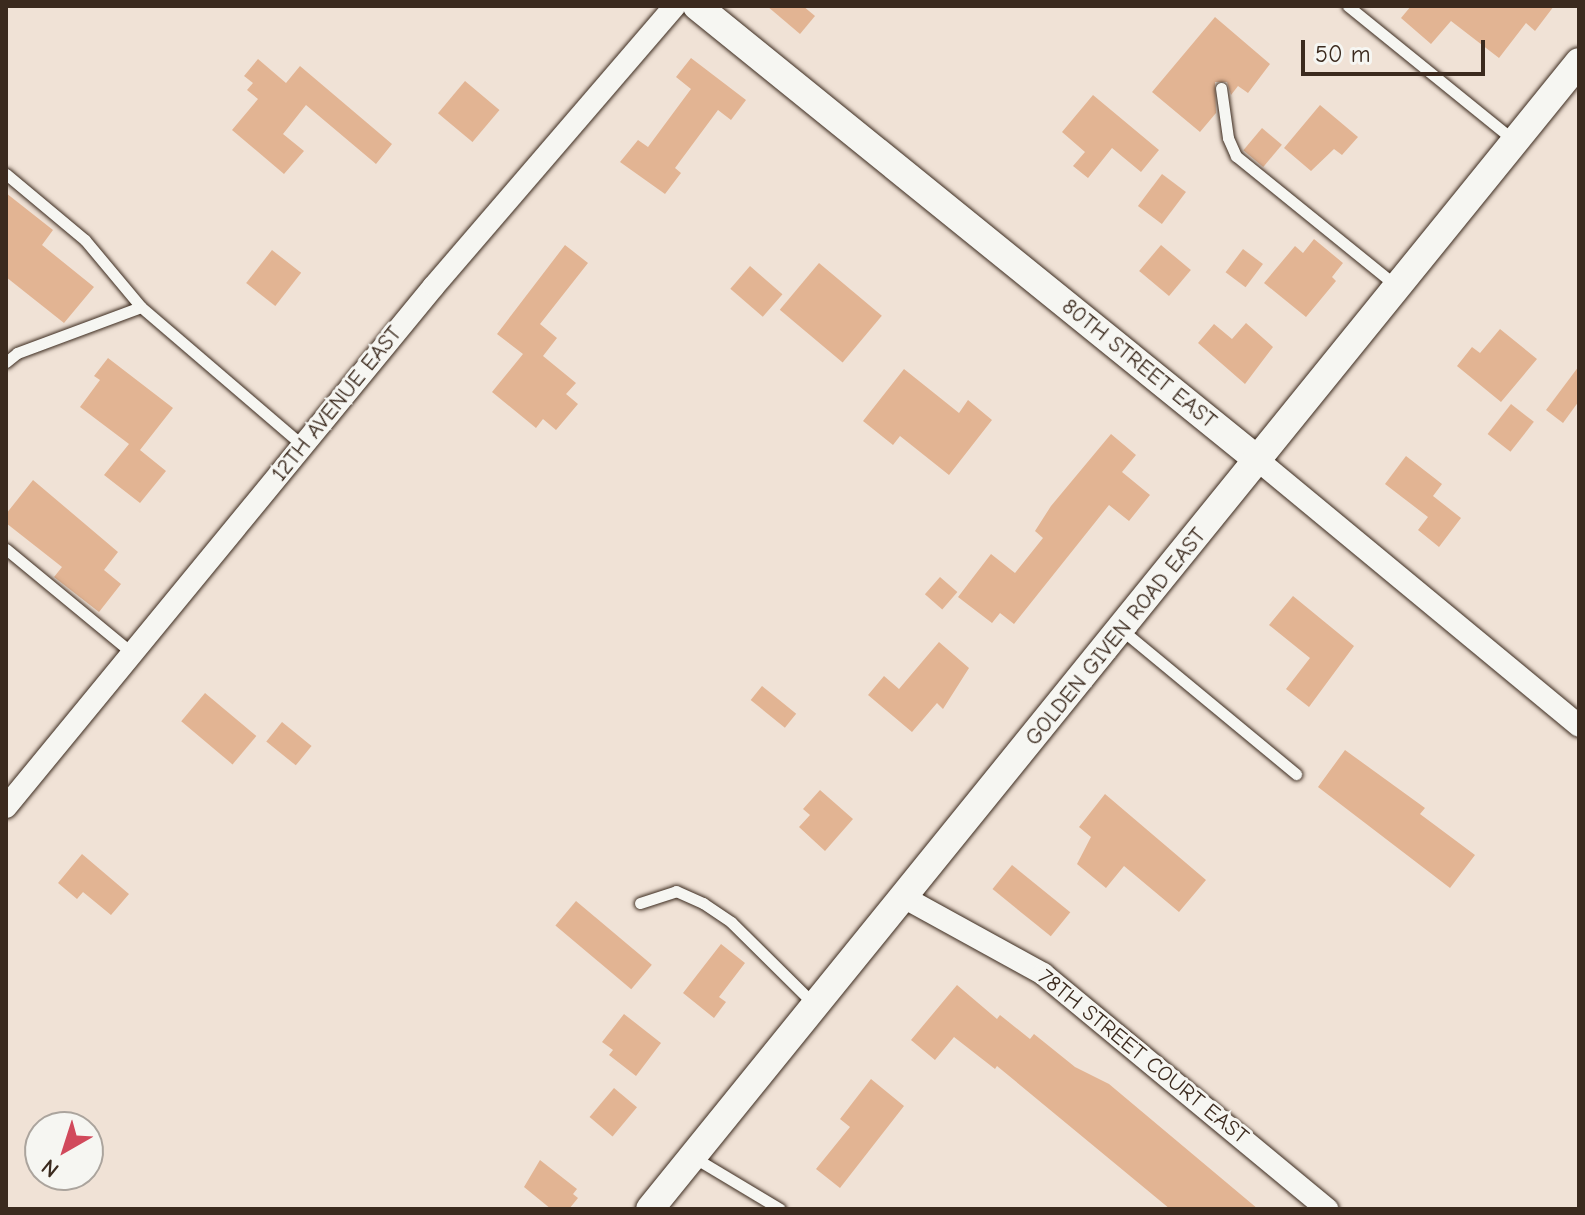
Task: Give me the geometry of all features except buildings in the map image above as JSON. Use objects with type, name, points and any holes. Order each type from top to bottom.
[{"type":"street","name":"12TH AVENUE EAST","points":[[6,807],[303,446],[675,6]]},
{"type":"street","name":"80TH STREET EAST","points":[[697,6],[1259,461],[1579,726]]},
{"type":"street","name":"GOLDEN GIVEN ROAD EAST","points":[[650,1209],[1259,461],[1579,62]]},
{"type":"street","name":"78TH STREET COURT EAST","points":[[905,898],[1043,974],[1327,1209]]},
{"type":"lane","points":[[1348,6],[1515,142]]},
{"type":"lane","points":[[1221,88],[1228,138],[1236,156],[1398,287]]},
{"type":"lane","points":[[6,174],[85,240],[141,307],[303,446]]},
{"type":"lane","points":[[6,362],[17,353],[141,307]]},
{"type":"lane","points":[[6,344],[17,353]]},
{"type":"lane","points":[[6,549],[132,653]]},
{"type":"lane","points":[[1122,630],[1296,774]]},
{"type":"lane","points":[[640,903],[676,891],[703,903],[731,922],[816,1006]]},
{"type":"lane","points":[[693,1157],[780,1209]]}]
